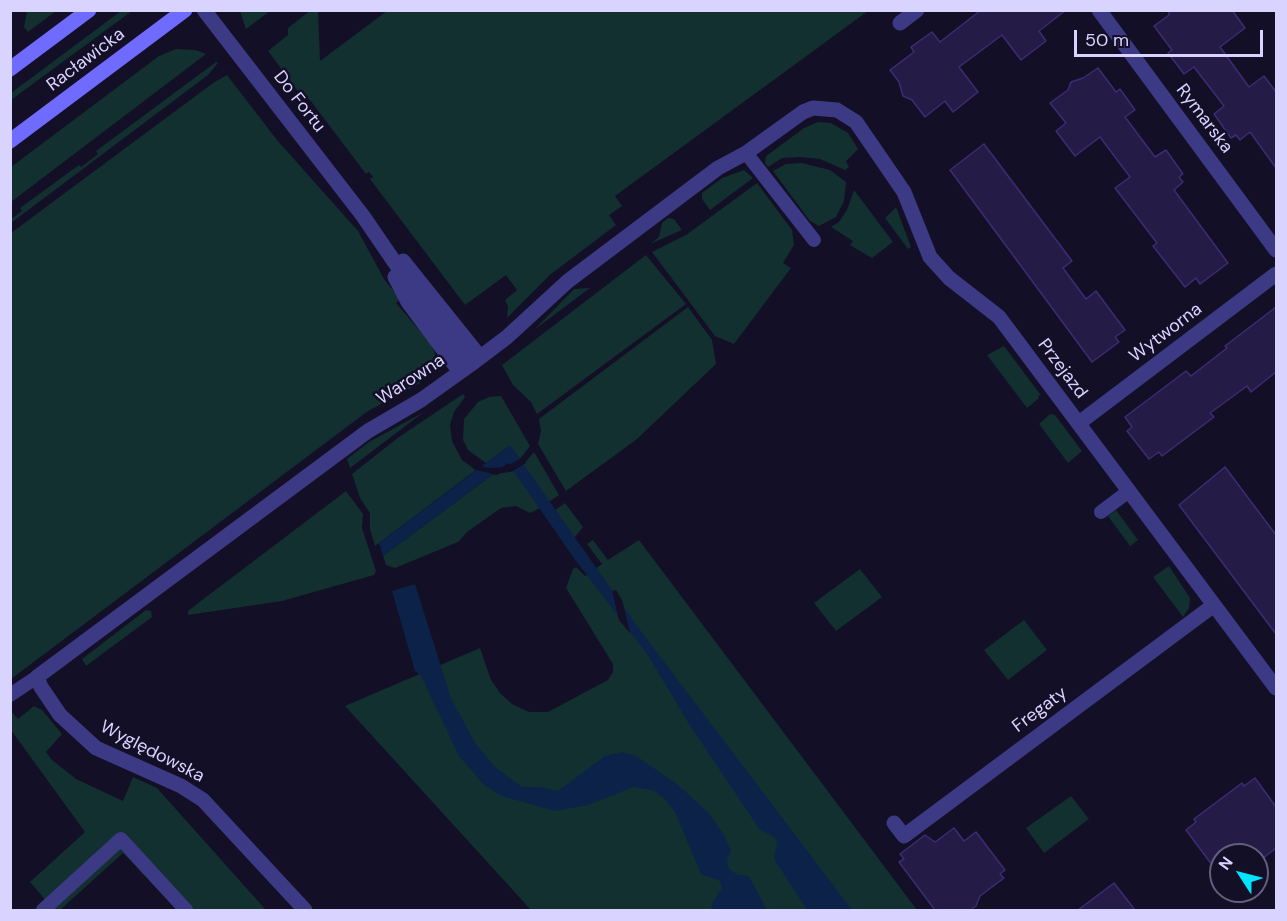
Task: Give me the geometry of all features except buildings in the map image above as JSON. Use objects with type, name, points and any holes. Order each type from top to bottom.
[{"type":"main road","name":"Racławicka","points":[[10,69],[89,10]]},
{"type":"main road","name":"Racławicka","points":[[10,141],[185,10]]},
{"type":"street","name":"Do Fortu","points":[[204,10],[363,216],[417,295],[470,365]]},
{"type":"street","points":[[900,23],[917,10]]},
{"type":"street","name":"Rymarska","points":[[1100,10],[1276,250]]},
{"type":"street","name":"Przejazd","points":[[803,112],[819,107],[831,108],[844,113],[856,122],[904,192],[930,257],[949,278],[999,317],[1276,688]]},
{"type":"street","name":"Warowna","points":[[37,677],[368,431],[421,400],[470,365],[568,281],[718,168],[746,153],[803,112]]},
{"type":"street","name":"Wytworna","points":[[1079,423],[1276,274]]},
{"type":"street","name":"Fregaty","points":[[894,823],[904,836],[1214,605]]},
{"type":"street","name":"Wyględowska","points":[[37,677],[40,687],[60,715],[96,748],[181,786],[209,805],[305,910]]},
{"type":"lane","points":[[746,153],[814,240]]},
{"type":"lane","points":[[1101,512],[1129,491]]},
{"type":"lane","points":[[10,695],[37,677]]},
{"type":"lane","points":[[43,910],[121,839],[186,910]]},
{"type":"green space","points":[[27,10],[56,11],[28,32],[24,27]]},
{"type":"green space","points":[[240,10],[270,11],[246,29]]},
{"type":"green space","points":[[311,10],[318,11],[320,61],[387,11],[868,11],[615,196],[622,206],[609,215],[616,225],[551,274],[507,318],[508,306],[505,300],[517,290],[506,275],[465,305],[370,179],[373,177],[369,172],[366,174],[310,100],[303,98],[268,51],[288,35],[288,28]]},
{"type":"green space","points":[[121,11],[132,11],[11,100],[11,93]]},
{"type":"green space","points":[[176,49],[195,50],[206,54],[11,202],[11,167],[159,56]]},
{"type":"green space","points":[[216,62],[218,63],[208,75],[11,223],[11,219],[22,211],[20,208],[79,165],[81,167],[98,154],[96,151]]},
{"type":"green space","points":[[227,75],[277,140],[358,231],[384,279],[400,299],[396,303],[432,345],[435,354],[431,370],[419,384],[368,411],[11,679],[11,233],[213,83]]},
{"type":"green space","points":[[818,122],[831,123],[848,133],[858,149],[846,161],[849,167],[845,170],[820,159],[800,157],[782,158],[768,167],[765,163],[766,156],[804,128]]},
{"type":"green space","points":[[802,163],[830,170],[846,182],[844,201],[836,217],[819,226],[810,221],[773,171],[786,164]]},
{"type":"green space","points":[[744,170],[753,178],[710,210],[702,199],[702,193],[722,178]]},
{"type":"green space","points":[[757,183],[792,230],[794,245],[783,263],[791,268],[734,344],[715,336],[652,252],[686,235]]},
{"type":"green space","points":[[854,190],[893,242],[872,258],[850,245],[853,241],[831,227],[839,222],[847,210]]},
{"type":"green space","points":[[896,207],[911,247],[908,249],[885,218]]},
{"type":"green space","points":[[668,218],[674,219],[682,230],[650,244],[659,237],[662,223]]},
{"type":"green space","points":[[646,255],[686,304],[537,414],[531,402],[513,385],[502,365]]},
{"type":"green space","points":[[590,288],[534,330],[574,289]]},
{"type":"green space","points":[[688,307],[712,340],[716,364],[637,439],[566,491],[538,444],[541,431],[539,419]]},
{"type":"green space","points":[[1004,346],[1040,394],[1038,399],[1027,408],[987,355]]},
{"type":"green space","points":[[463,394],[465,397],[454,412],[450,425],[452,441],[462,460],[476,470],[375,546],[370,529],[370,513],[360,498],[352,474],[399,437]]},
{"type":"green space","points":[[501,396],[530,446],[520,459],[510,446],[486,463],[468,450],[463,440],[464,419],[478,402],[489,397]]},
{"type":"green space","points":[[424,412],[350,468],[347,459],[369,442]]},
{"type":"green space","points":[[1050,414],[1055,415],[1082,451],[1068,463],[1039,424]]},
{"type":"green space","points":[[534,452],[559,495],[549,502],[523,465]]},
{"type":"green space","points":[[514,471],[540,508],[530,513],[516,506],[501,508],[467,532],[458,542],[395,568],[386,565],[383,556],[492,475]]},
{"type":"green space","points":[[346,491],[363,514],[362,528],[376,571],[374,575],[282,601],[188,615],[188,611]]},
{"type":"green space","points":[[565,503],[583,527],[574,538],[555,510]]},
{"type":"green space","points":[[1116,510],[1138,540],[1130,546],[1108,516]]},
{"type":"green space","points":[[593,540],[608,560],[639,540],[917,910],[531,910],[345,706],[480,648],[491,680],[500,693],[512,704],[529,712],[548,712],[608,680],[613,672],[613,664],[566,588],[573,569],[576,567],[585,576],[602,564],[587,544]]},
{"type":"green space","points":[[1169,566],[1190,598],[1189,608],[1183,617],[1153,577]]},
{"type":"green space","points":[[860,569],[882,597],[836,631],[814,603]]},
{"type":"green space","points":[[146,610],[151,611],[152,617],[86,666],[82,659]]},
{"type":"green space","points":[[1024,620],[1047,650],[1008,680],[984,650]]},
{"type":"green space","points":[[34,706],[42,710],[62,734],[46,752],[52,760],[76,779],[123,801],[133,777],[157,788],[266,910],[177,910],[123,853],[60,910],[54,910],[30,882],[85,832],[11,730],[10,710],[18,719]]},
{"type":"green space","points":[[1071,796],[1089,819],[1044,853],[1026,828]]},
{"type":"water","points":[[510,445],[640,630],[852,910],[807,910],[774,859],[777,842],[775,837],[760,830],[689,724],[647,654],[573,557],[508,463],[383,556],[379,543]]},
{"type":"water","points":[[415,584],[451,698],[475,743],[495,767],[522,787],[541,787],[558,791],[605,756],[622,752],[636,756],[677,784],[708,812],[724,835],[731,851],[727,860],[729,869],[738,875],[749,876],[767,910],[711,910],[722,888],[720,881],[701,874],[675,812],[664,798],[652,790],[633,787],[588,805],[555,811],[502,796],[485,786],[459,756],[421,676],[415,671],[392,591]]},
{"type":"pier","points":[[522,458],[526,463],[511,472],[507,467],[497,475],[473,469],[478,465],[488,468],[505,467]]},
{"type":"pier","points":[[616,590],[622,600],[630,633],[619,620],[612,591]]}]
